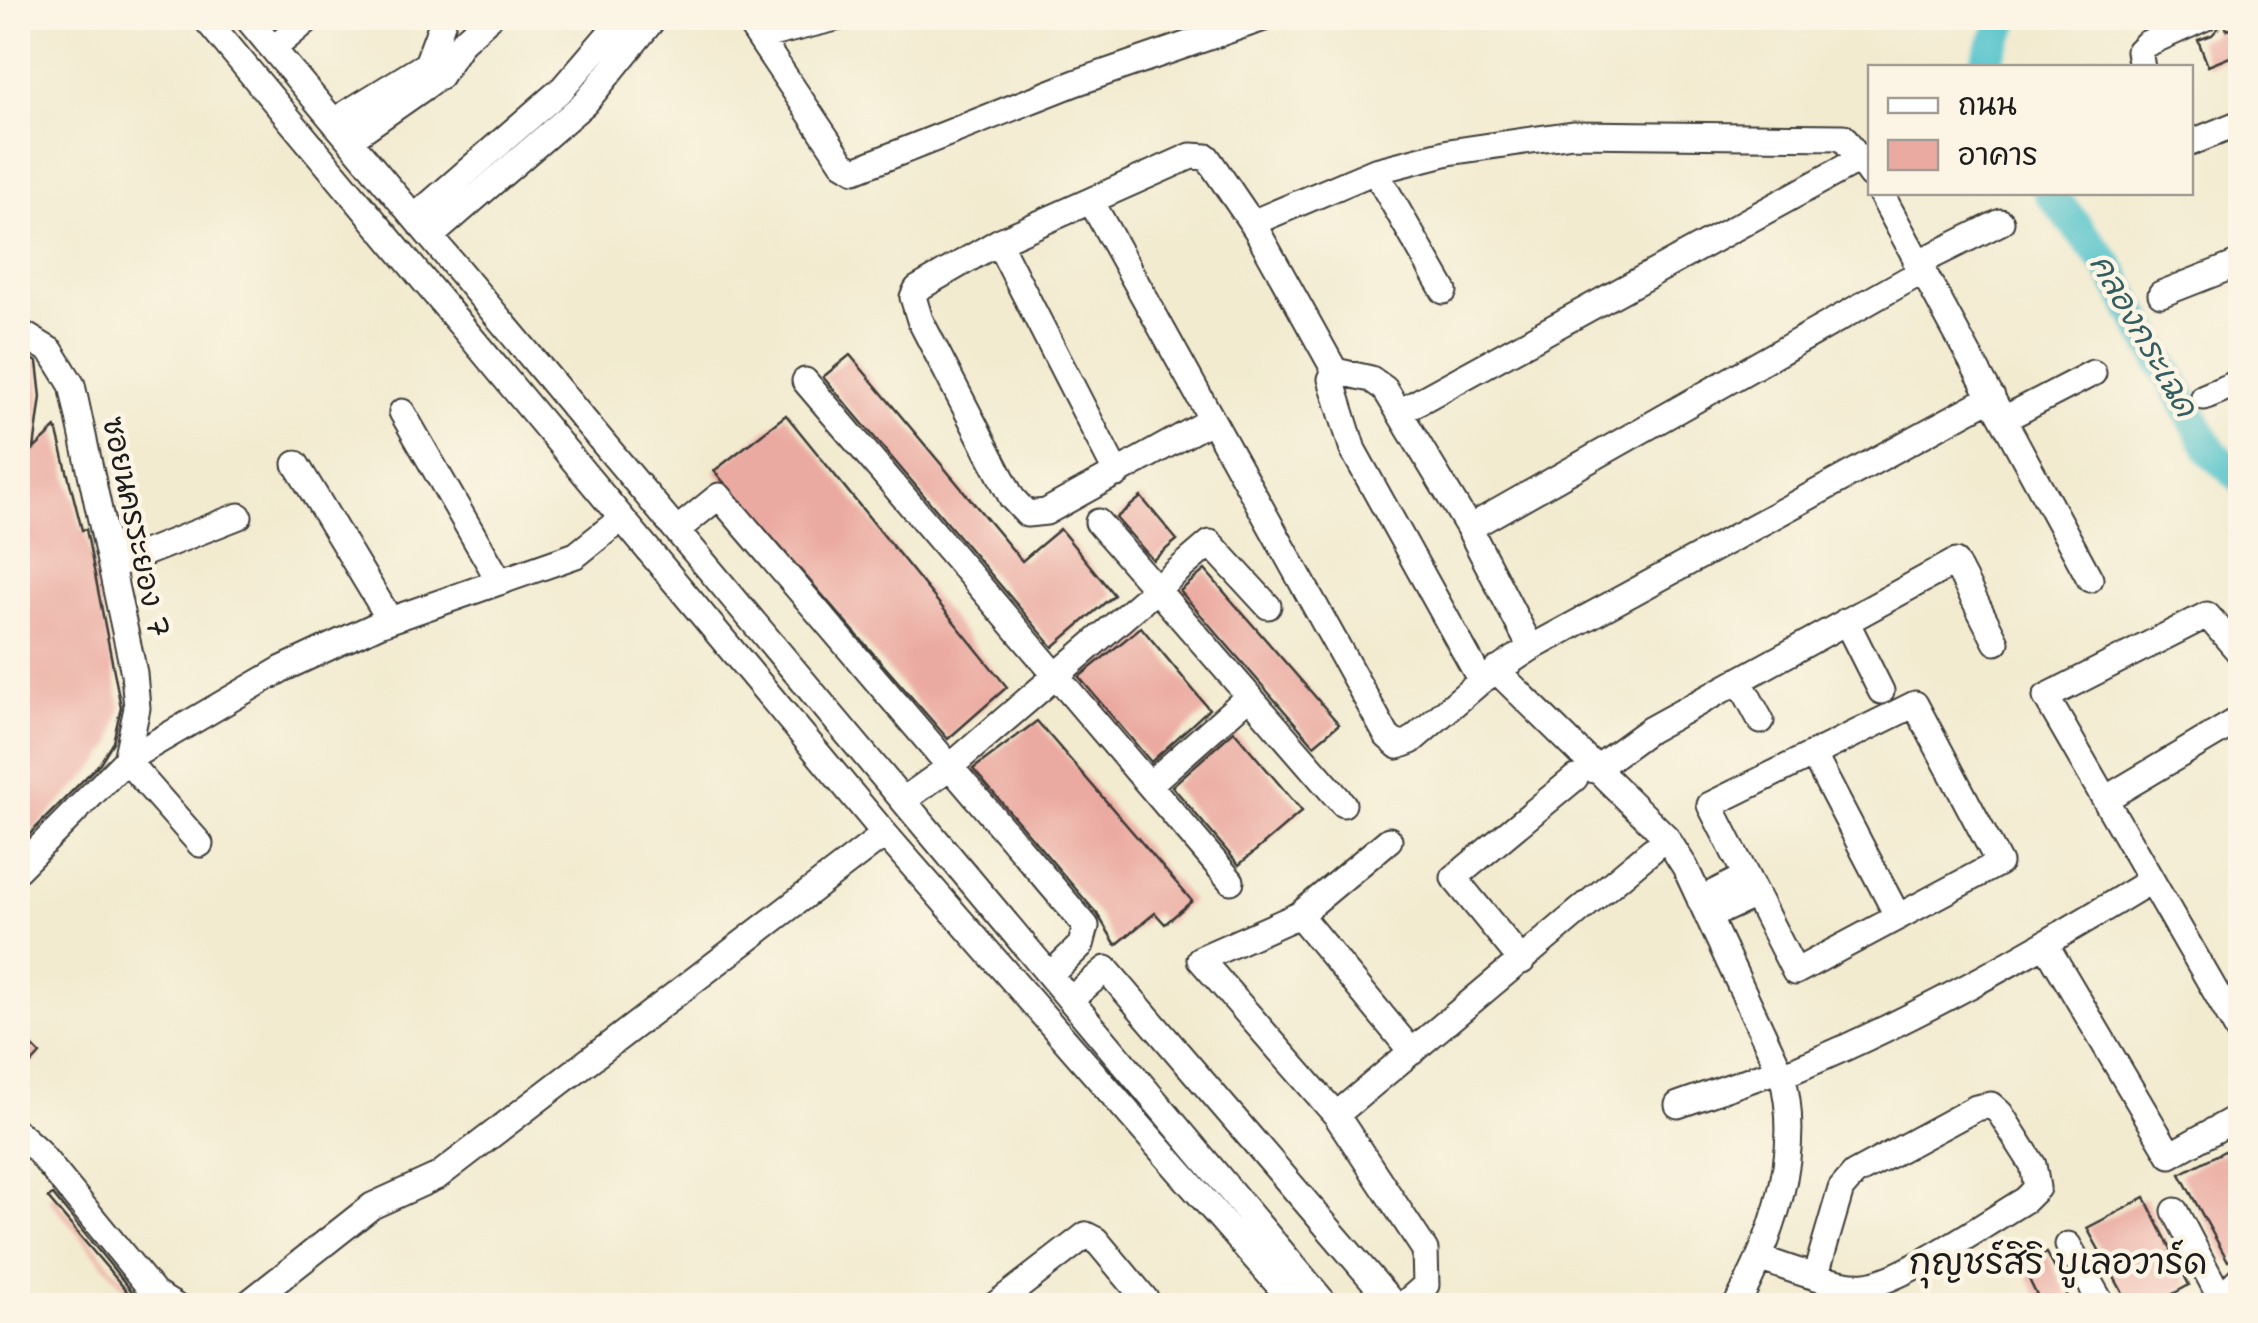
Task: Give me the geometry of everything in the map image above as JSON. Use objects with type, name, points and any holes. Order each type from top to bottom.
[{"type":"street","points":[[205,18],[885,834],[1297,1306]]},
{"type":"street","points":[[247,18],[1327,1306]]},
{"type":"street","points":[[273,49],[310,18]]},
{"type":"street","points":[[342,130],[427,64],[450,30],[489,18]]},
{"type":"street","points":[[423,226],[563,88],[622,18]]},
{"type":"street","points":[[423,226],[585,103],[654,18]]},
{"type":"street","points":[[836,18],[752,27],[843,163],[855,170],[1075,84],[1264,18]]},
{"type":"street","points":[[2142,65],[2140,51],[2164,25],[2204,18]]},
{"type":"street","points":[[2193,142],[2240,122]]},
{"type":"street","points":[[1252,222],[1375,171],[1449,152],[1573,134],[1843,137],[1866,166],[1400,412]]},
{"type":"street","points":[[2193,160],[2240,142]]},
{"type":"street","points":[[1210,421],[1040,514],[1027,514],[1012,498],[913,297],[926,280],[998,242],[1191,156],[1202,156],[1218,168],[1252,222],[1335,371],[1370,379],[1385,389],[1400,412],[1469,528],[1505,664]]},
{"type":"street","points":[[1375,171],[1444,291]]},
{"type":"street","points":[[1882,195],[2090,579]]},
{"type":"street","points":[[1091,200],[1210,421],[1392,742],[1406,745],[1505,664],[1998,408],[2093,373]]},
{"type":"street","points":[[1469,528],[2001,222]]},
{"type":"street","points":[[998,242],[1117,474]]},
{"type":"street","points":[[2161,294],[2240,263]]},
{"type":"street","name":"ซอยนครระยอง 7","points":[[18,331],[51,351],[72,386],[112,566],[137,708],[126,760]]},
{"type":"street","points":[[1335,371],[1331,379],[1353,450],[1542,717],[1584,774],[1666,837],[1780,1069],[1788,1098],[1787,1163],[1759,1258],[1736,1306]]},
{"type":"street","points":[[805,381],[1231,881]]},
{"type":"street","points":[[2204,397],[2240,382]]},
{"type":"street","points":[[402,412],[500,582]]},
{"type":"street","points":[[296,464],[390,620]]},
{"type":"street","points":[[677,530],[719,496],[1086,926],[1082,945],[1050,975]]},
{"type":"street","points":[[112,566],[239,516]]},
{"type":"street","points":[[18,869],[126,760],[282,668],[390,620],[576,555],[621,519]]},
{"type":"street","points":[[1098,522],[1343,804]]},
{"type":"street","points":[[904,800],[950,766],[1210,543],[1268,606]]},
{"type":"street","points":[[1522,961],[1454,878],[1584,774],[1649,730],[1955,562],[1996,642]]},
{"type":"street","points":[[2240,653],[2207,615],[2046,696],[2240,1034]]},
{"type":"street","points":[[1846,621],[1881,691]]},
{"type":"street","points":[[742,664],[770,640]]},
{"type":"street","points":[[1740,680],[1761,720]]},
{"type":"street","points":[[1150,784],[1249,696]]},
{"type":"street","points":[[1916,704],[1999,863],[1794,972],[1748,887],[1710,805],[1916,704]]},
{"type":"street","points":[[2107,798],[2240,719]]},
{"type":"street","points":[[1813,754],[1898,916]]},
{"type":"street","points":[[126,760],[200,844]]},
{"type":"street","points":[[245,1306],[372,1206],[438,1176],[885,834]]},
{"type":"street","points":[[1071,999],[1106,969],[1396,1303],[1416,1275],[1427,1274],[1425,1250],[1336,1115],[1200,959],[1299,916],[1389,840]]},
{"type":"street","points":[[1336,1115],[1652,850]]},
{"type":"street","points":[[1678,1105],[1864,1039],[2046,945],[2150,881]]},
{"type":"street","points":[[1704,908],[1748,887]]},
{"type":"street","points":[[1299,916],[1412,1052]]},
{"type":"street","points":[[2046,945],[2170,1154],[2240,1116]]},
{"type":"street","points":[[1759,1258],[1816,1274],[1865,1285],[2032,1195],[2038,1188],[2037,1174],[2000,1112],[1990,1106],[1976,1108],[1854,1174],[1841,1189],[1816,1274]]},
{"type":"street","points":[[18,1133],[38,1150],[157,1302]]},
{"type":"street","points":[[2175,1210],[2216,1302],[2240,1278]]},
{"type":"street","points":[[994,1306],[1086,1236],[1096,1240],[1151,1306]]},
{"type":"street","points":[[2068,1245],[2103,1306]]},
{"type":"building","points":[[2224,22],[2227,30],[2240,24],[2240,53],[2208,66],[2198,40],[2212,35]]},
{"type":"building","points":[[18,350],[37,362],[41,397],[34,449],[56,428],[82,530],[86,529],[121,707],[113,742],[100,763],[18,846],[18,464],[28,454],[18,448]]},
{"type":"building","points":[[850,355],[1022,561],[1060,529],[1114,595],[1053,647],[823,377]]},
{"type":"building","points":[[786,415],[1007,687],[948,739],[714,471]]},
{"type":"building","points":[[1141,497],[1177,540],[1153,560],[1116,518]]},
{"type":"building","points":[[1205,570],[1339,724],[1314,745],[1180,591]]},
{"type":"building","points":[[1141,627],[1209,709],[1151,762],[1079,677]]},
{"type":"building","points":[[1037,721],[1192,901],[1165,924],[1155,913],[1116,945],[1098,915],[973,769]]},
{"type":"building","points":[[1234,731],[1302,811],[1239,865],[1172,786]]},
{"type":"building","points":[[18,1032],[40,1054],[18,1078]]},
{"type":"building","points":[[2240,1143],[2240,1254],[2228,1261],[2180,1174]]},
{"type":"building","points":[[53,1195],[134,1294],[131,1296],[48,1198]]},
{"type":"building","points":[[2145,1198],[2189,1285],[2151,1306],[2130,1306],[2087,1228]]},
{"type":"building","points":[[2047,1253],[2072,1306],[2042,1306],[2022,1265]]},
{"type":"waterway","name":"คลองกระเฉด","points":[[1984,65],[2006,18]]},
{"type":"waterway","name":"คลองกระเฉด","points":[[2051,195],[2108,265],[2213,454],[2240,477]]},
{"type":"district","name":"กุญชร์สิริ บูเลอวาร์ด","points":[[2058,1262]]}]
